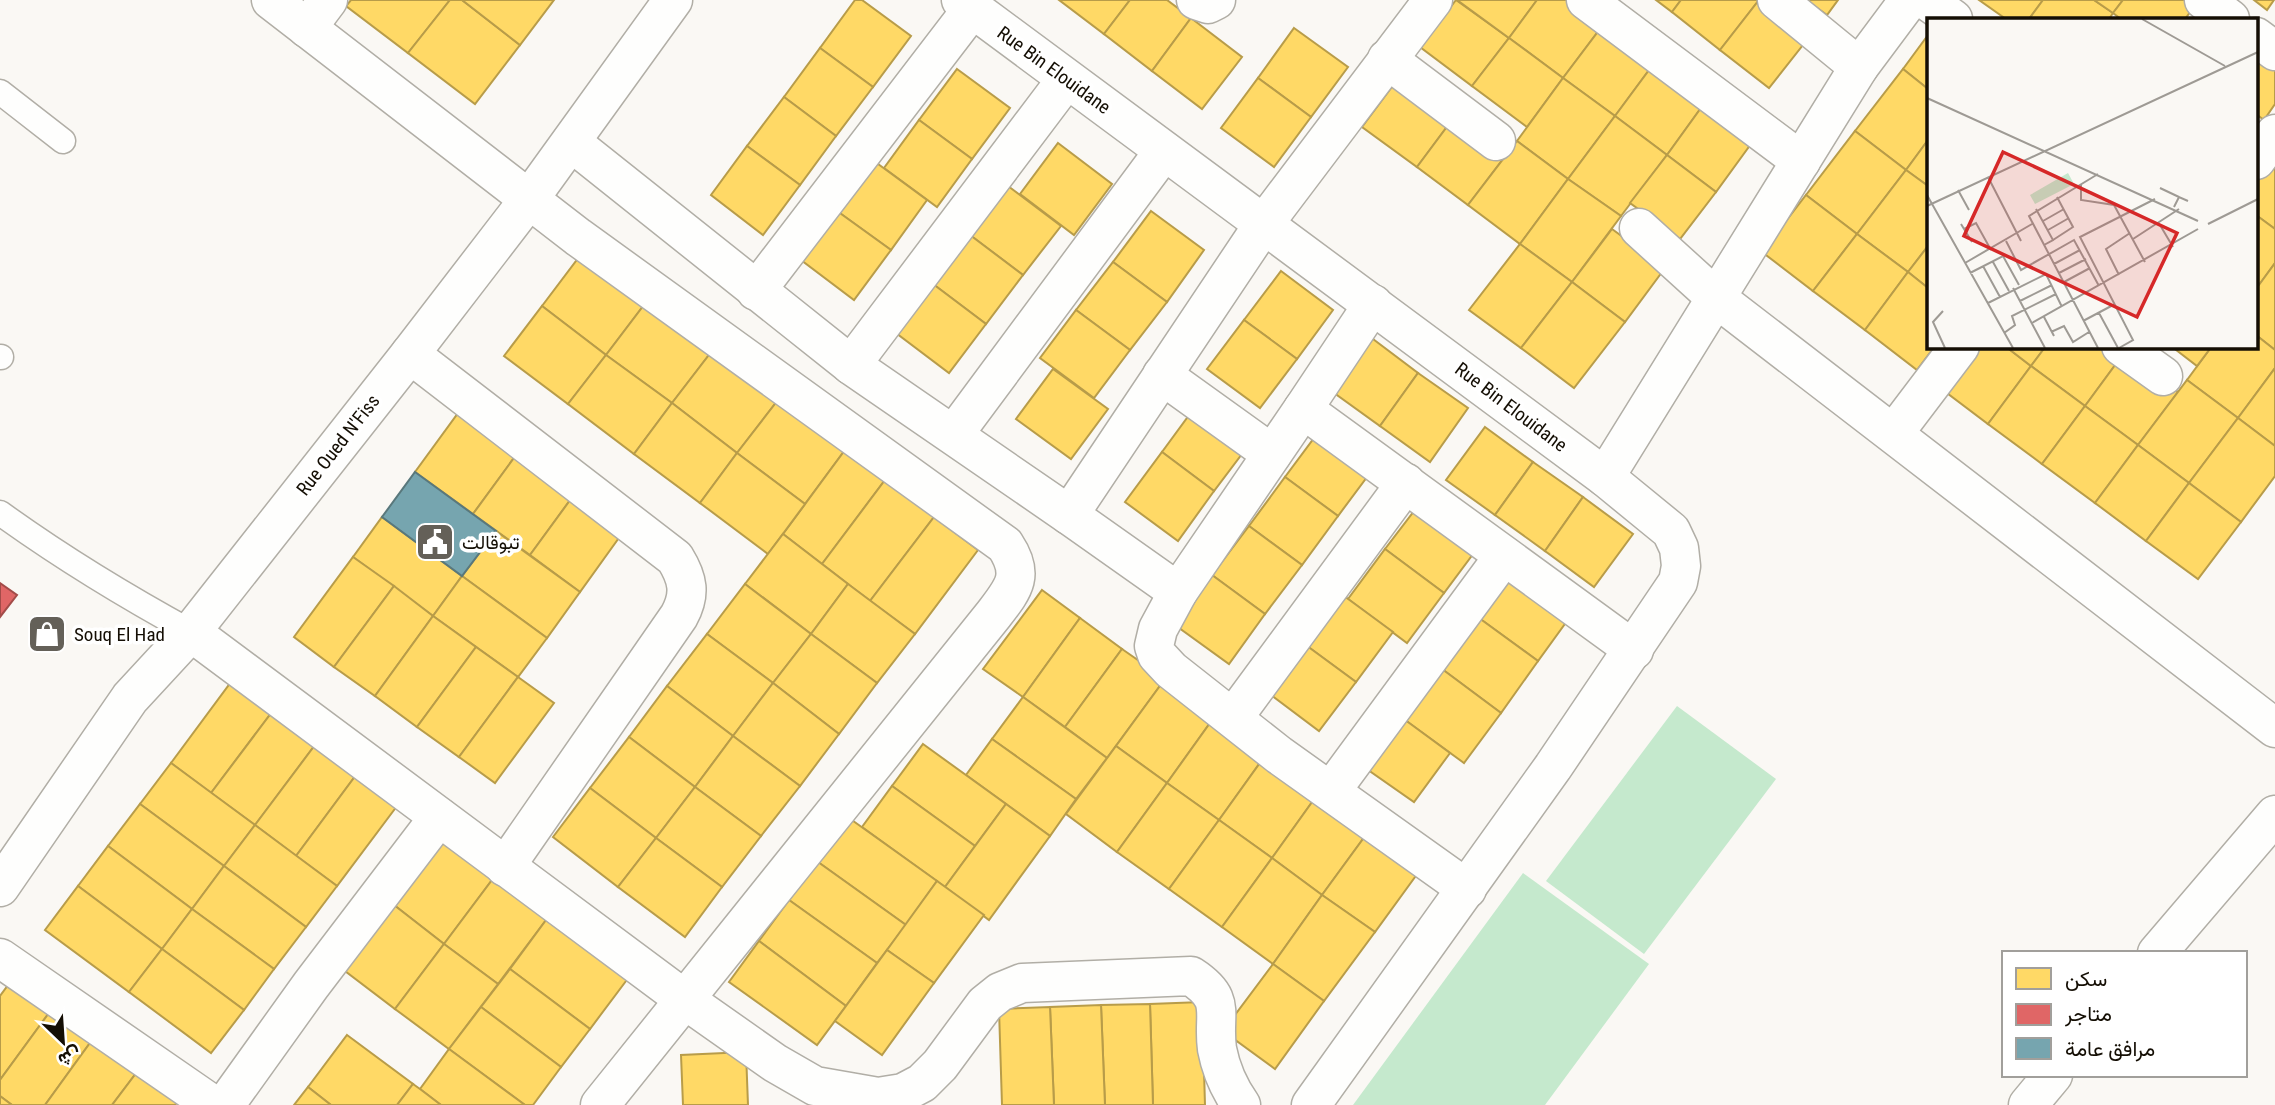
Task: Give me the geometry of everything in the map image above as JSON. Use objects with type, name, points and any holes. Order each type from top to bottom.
[{"type":"street","points":[[271,0],[317,14],[578,237],[1004,545],[1013,558],[1016,572],[1013,589],[600,1105]]},
{"type":"street","name":"Rue Oued N'Fiss","points":[[0,887],[130,698],[191,632],[410,354],[530,198],[673,0]]},
{"type":"street","points":[[1196,0],[1208,4],[1216,0]]},
{"type":"street","points":[[1069,515],[1263,225],[1433,0]]},
{"type":"street","points":[[1586,0],[1801,162]]},
{"type":"street","points":[[1777,0],[1859,67]]},
{"type":"street","points":[[1605,478],[1859,67],[1909,0]]},
{"type":"street","points":[[1926,0],[1952,18]]},
{"type":"street","points":[[2204,0],[2230,18]]},
{"type":"street","points":[[756,291],[966,5]]},
{"type":"street","name":"Rue Bin Elouidane","points":[[966,5],[1605,478],[1671,531],[1679,548],[1681,566],[1678,582],[1634,650],[1467,889],[1311,1105]]},
{"type":"street","points":[[1387,59],[1496,141]]},
{"type":"street","points":[[851,365],[1066,80]]},
{"type":"street","points":[[2258,157],[2275,134]]},
{"type":"street","points":[[571,142],[851,365],[1178,592]]},
{"type":"street","points":[[954,434],[1164,151]]},
{"type":"street","points":[[1639,228],[1715,297],[2275,728]]},
{"type":"street","points":[[1373,304],[1178,592],[1155,637],[1154,646],[1157,656],[1171,670],[1331,791],[1467,889]]},
{"type":"street","points":[[1894,433],[1958,348]]},
{"type":"street","points":[[2124,348],[2163,376]]},
{"type":"street","points":[[410,354],[676,558],[685,574],[687,594],[679,616],[505,867]]},
{"type":"street","points":[[1162,375],[1272,454]]},
{"type":"street","points":[[1303,410],[1634,650]]},
{"type":"street","points":[[1233,718],[1405,483]]},
{"type":"street","points":[[1331,791],[1504,556]]},
{"type":"street","points":[[191,632],[684,999],[775,1063],[815,1086],[878,1097],[903,1093],[922,1083],[940,1065],[985,1004],[1000,992],[1022,983],[1191,976],[1207,986],[1213,996],[1217,1012],[1217,1046],[1223,1074],[1241,1105]]},
{"type":"street","points":[[2159,951],[2275,815]]},
{"type":"street","points":[[225,1105],[311,985],[439,817]]},
{"type":"street","points":[[0,958],[213,1105]]},
{"type":"street","points":[[2028,1105],[2051,1077]]},
{"type":"lane","points":[[0,92],[63,141]]},
{"type":"lane","points":[[0,513],[56,554],[191,632]]},
{"type":"green space","points":[[1677,706],[1776,779],[1644,954],[1546,881]]},
{"type":"green space","points":[[1523,873],[1649,964],[1545,1105],[1353,1105]]},
{"type":"building: سكن","points":[[351,0],[450,0],[408,53],[346,6]]},
{"type":"building: سكن","points":[[450,0],[462,0],[520,45],[475,104],[408,53]]},
{"type":"building: سكن","points":[[462,0],[554,0],[520,45]]},
{"type":"building: سكن","points":[[855,0],[862,0],[911,36],[873,87],[820,48]]},
{"type":"building: سكن","points":[[1059,0],[1130,0],[1104,34]]},
{"type":"building: سكن","points":[[1130,0],[1167,0],[1191,18],[1152,71],[1104,34]]},
{"type":"building: سكن","points":[[1456,0],[1509,38],[1472,86],[1420,47]]},
{"type":"building: سكن","points":[[1457,0],[1537,0],[1509,38]]},
{"type":"building: سكن","points":[[1537,0],[1570,0],[1603,25],[1563,78],[1509,38]]},
{"type":"building: سكن","points":[[1656,0],[1681,0],[1672,12]]},
{"type":"building: سكن","points":[[1681,0],[1759,0],[1720,50],[1672,12]]},
{"type":"building: سكن","points":[[1759,0],[1810,36],[1769,88],[1720,50]]},
{"type":"building: سكن","points":[[1806,0],[1838,0],[1827,15]]},
{"type":"building: سكن","points":[[1979,0],[2043,0],[2030,18],[2005,18]]},
{"type":"building: سكن","points":[[2043,0],[2094,0],[2113,13],[2110,18],[2030,18]]},
{"type":"building: سكن","points":[[2094,0],[2123,0],[2113,13]]},
{"type":"building: سكن","points":[[2123,0],[2199,0],[2186,18],[2120,18],[2113,13]]},
{"type":"building: سكن","points":[[2254,0],[2274,0],[2267,10]]},
{"type":"building: سكن","points":[[1191,18],[1242,57],[1202,109],[1152,71]]},
{"type":"building: سكن","points":[[1603,25],[1655,62],[1615,116],[1563,78]]},
{"type":"building: سكن","points":[[1294,28],[1348,67],[1311,117],[1258,78]]},
{"type":"building: سكن","points":[[1927,36],[1927,88],[1903,69]]},
{"type":"building: سكن","points":[[1509,38],[1563,78],[1527,127],[1472,86]]},
{"type":"building: سكن","points":[[2258,42],[2275,55],[2275,104],[2264,120],[2258,116]]},
{"type":"building: سكن","points":[[820,48],[873,87],[836,136],[784,97]]},
{"type":"building: سكن","points":[[1655,62],[1706,101],[1667,155],[1615,116]]},
{"type":"building: سكن","points":[[957,69],[1010,108],[972,159],[919,120]]},
{"type":"building: سكن","points":[[1903,69],[1927,88],[1927,141],[1906,170],[1855,131]]},
{"type":"building: سكن","points":[[1400,76],[1455,116],[1417,167],[1362,127]]},
{"type":"building: سكن","points":[[1258,78],[1311,117],[1274,167],[1221,128]]},
{"type":"building: سكن","points":[[1563,78],[1615,116],[1568,179],[1517,141]]},
{"type":"building: سكن","points":[[784,97],[836,136],[800,185],[747,146]]},
{"type":"building: سكن","points":[[1706,101],[1756,137],[1716,192],[1667,155]]},
{"type":"building: سكن","points":[[1455,116],[1506,155],[1468,205],[1417,167]]},
{"type":"building: سكن","points":[[1615,116],[1667,155],[1621,216],[1568,179]]},
{"type":"building: سكن","points":[[919,120],[972,159],[937,207],[884,168]]},
{"type":"building: سكن","points":[[1855,131],[1906,170],[1857,234],[1806,195]]},
{"type":"building: سكن","points":[[1517,141],[1568,179],[1520,244],[1468,205]]},
{"type":"building: سكن","points":[[1927,141],[1927,185],[1906,170]]},
{"type":"building: سكن","points":[[1058,143],[1112,184],[1074,235],[1020,194]]},
{"type":"building: سكن","points":[[747,146],[800,185],[763,235],[711,195]]},
{"type":"building: سكن","points":[[1667,155],[1716,192],[1680,239],[1630,203]]},
{"type":"building: سكن","points":[[2275,155],[2275,229],[2258,216],[2258,178]]},
{"type":"building: سكن","points":[[874,161],[927,200],[891,250],[837,211]]},
{"type":"building: سكن","points":[[1906,170],[1927,185],[1927,247],[1908,272],[1857,234]]},
{"type":"building: سكن","points":[[1568,179],[1621,216],[1572,282],[1520,244]]},
{"type":"building: سكن","points":[[1008,186],[1061,226],[1023,275],[970,235]]},
{"type":"building: سكن","points":[[1806,195],[1857,234],[1813,291],[1762,252]]},
{"type":"building: سكن","points":[[837,211],[891,250],[854,300],[801,260]]},
{"type":"building: سكن","points":[[1151,211],[1204,250],[1167,302],[1113,262]]},
{"type":"building: سكن","points":[[2258,216],[2275,229],[2275,263],[2258,286]]},
{"type":"building: سكن","points":[[1612,229],[1665,268],[1625,322],[1572,282]]},
{"type":"building: سكن","points":[[1857,234],[1908,272],[1865,330],[1813,291]]},
{"type":"building: سكن","points":[[970,235],[1023,275],[986,324],[933,284]]},
{"type":"building: سكن","points":[[1520,244],[1572,282],[1521,348],[1469,310]]},
{"type":"building: سكن","points":[[1927,247],[1927,287],[1908,272]]},
{"type":"building: سكن","points":[[582,253],[647,301],[606,355],[542,306]]},
{"type":"building: سكن","points":[[1113,262],[1167,302],[1130,350],[1076,310]]},
{"type":"building: سكن","points":[[2275,263],[2275,350],[2258,337],[2258,286]]},
{"type":"building: سكن","points":[[1281,271],[1333,310],[1297,359],[1244,320]]},
{"type":"building: سكن","points":[[1908,272],[1927,287],[1927,348],[1934,348],[1917,370],[1865,330]]},
{"type":"building: سكن","points":[[1572,282],[1625,322],[1574,388],[1521,348]]},
{"type":"building: سكن","points":[[933,284],[986,324],[949,373],[896,333]]},
{"type":"building: سكن","points":[[647,301],[712,351],[672,403],[606,355]]},
{"type":"building: سكن","points":[[542,306],[606,355],[568,404],[504,356]]},
{"type":"building: سكن","points":[[1076,310],[1130,350],[1094,398],[1040,358]]},
{"type":"building: سكن","points":[[1244,320],[1297,359],[1260,408],[1207,369]]},
{"type":"building: سكن","points":[[1369,336],[1418,373],[1380,426],[1330,390]]},
{"type":"building: سكن","points":[[2258,337],[2275,350],[2275,368],[2238,418],[2187,380],[2211,348],[2258,348]]},
{"type":"building: سكن","points":[[1968,348],[2008,348],[2031,366],[1988,424],[1939,387]]},
{"type":"building: سكن","points":[[2008,348],[2044,348],[2031,366]]},
{"type":"building: سكن","points":[[2044,348],[2118,348],[2124,353],[2085,406],[2031,366]]},
{"type":"building: سكن","points":[[2174,348],[2210,348],[2197,366]]},
{"type":"building: سكن","points":[[712,351],[778,400],[737,453],[672,403]]},
{"type":"building: سكن","points":[[2124,353],[2178,392],[2138,445],[2085,406]]},
{"type":"building: سكن","points":[[606,355],[672,403],[634,454],[568,404]]},
{"type":"building: سكن","points":[[2031,366],[2085,406],[2042,464],[1988,424]]},
{"type":"building: سكن","points":[[2275,368],[2275,446],[2238,418]]},
{"type":"building: سكن","points":[[1053,369],[1108,409],[1071,459],[1016,419]]},
{"type":"building: سكن","points":[[1418,373],[1468,408],[1430,462],[1380,426]]},
{"type":"building: سكن","points":[[2187,380],[2238,418],[2189,483],[2138,445]]},
{"type":"building: سكن","points":[[778,400],[845,450],[805,504],[737,453]]},
{"type":"building: سكن","points":[[672,403],[737,453],[700,503],[634,454]]},
{"type":"building: سكن","points":[[1198,403],[1251,442],[1214,491],[1162,452]]},
{"type":"building: سكن","points":[[2085,406],[2138,445],[2095,503],[2042,464]]},
{"type":"building: سكن","points":[[461,409],[519,451],[473,514],[415,472]]},
{"type":"building: سكن","points":[[2238,418],[2275,446],[2275,476],[2241,522],[2189,483]]},
{"type":"building: سكن","points":[[1323,426],[1376,465],[1338,516],[1285,477]]},
{"type":"building: سكن","points":[[1485,427],[1533,462],[1495,515],[1446,480]]},
{"type":"building: سكن","points":[[2138,445],[2189,483],[2146,541],[2095,503]]},
{"type":"building: سكن","points":[[845,450],[885,480],[822,564],[783,534]]},
{"type":"building: سكن","points":[[519,451],[576,492],[530,555],[473,514]]},
{"type":"building: سكن","points":[[1162,452],[1214,491],[1178,541],[1125,502]]},
{"type":"building: سكن","points":[[737,453],[805,504],[768,554],[700,503]]},
{"type":"building: سكن","points":[[1533,462],[1583,497],[1545,551],[1495,515]]},
{"type":"building: سكن","points":[[1285,477],[1338,516],[1302,565],[1249,526]]},
{"type":"building: سكن","points":[[885,480],[934,517],[870,601],[822,564]]},
{"type":"building: سكن","points":[[2189,483],[2241,522],[2198,579],[2146,541]]},
{"type":"building: سكن","points":[[576,492],[626,528],[580,592],[530,555]]},
{"type":"building: سكن","points":[[1583,497],[1633,534],[1594,587],[1545,551]]},
{"type":"building: سكن","points":[[1424,498],[1482,542],[1444,593],[1385,549]]},
{"type":"building: سكن","points":[[382,517],[462,576],[433,616],[353,557]]},
{"type":"building: سكن","points":[[934,517],[978,550],[915,634],[870,601]]},
{"type":"building: سكن","points":[[1249,526],[1302,565],[1265,614],[1212,575]]},
{"type":"building: سكن","points":[[496,531],[580,592],[547,638],[462,576]]},
{"type":"building: سكن","points":[[783,534],[848,584],[811,634],[745,584]]},
{"type":"building: سكن","points":[[1385,549],[1444,593],[1407,643],[1348,599]]},
{"type":"building: سكن","points":[[353,557],[394,586],[334,667],[294,637]]},
{"type":"building: سكن","points":[[1516,567],[1575,610],[1538,661],[1479,618]]},
{"type":"building: سكن","points":[[1212,575],[1265,614],[1229,664],[1175,625]]},
{"type":"building: سكن","points":[[462,576],[547,638],[518,677],[433,616]]},
{"type":"building: سكن","points":[[745,584],[811,634],[773,683],[707,634]]},
{"type":"building: سكن","points":[[848,584],[915,634],[877,683],[811,634]]},
{"type":"building: سكن","points":[[394,586],[433,616],[375,696],[334,667]]},
{"type":"building: سكن","points":[[1042,590],[1080,618],[1023,697],[983,669]]},
{"type":"building: سكن","points":[[1340,593],[1393,632],[1356,682],[1303,643]]},
{"type":"building: سكن","points":[[433,616],[476,647],[417,727],[375,696]]},
{"type":"building: سكن","points":[[1080,618],[1122,649],[1065,727],[1023,697]]},
{"type":"building: سكن","points":[[1479,618],[1538,661],[1501,713],[1442,669]]},
{"type":"building: سكن","points":[[707,634],[773,683],[733,736],[667,686]]},
{"type":"building: سكن","points":[[811,634],[877,683],[839,734],[773,683]]},
{"type":"building: سكن","points":[[1303,643],[1356,682],[1319,731],[1267,692]]},
{"type":"building: سكن","points":[[476,647],[518,677],[459,757],[417,727]]},
{"type":"building: سكن","points":[[1122,649],[1165,679],[1107,758],[1065,727]]},
{"type":"building: سكن","points":[[1442,669],[1501,713],[1464,763],[1405,720]]},
{"type":"building: سكن","points":[[518,677],[554,703],[495,783],[459,757]]},
{"type":"building: سكن","points":[[234,678],[275,708],[211,793],[171,763]]},
{"type":"building: سكن","points":[[1165,679],[1215,716],[1167,783],[1116,746]]},
{"type":"building: سكن","points":[[773,683],[839,734],[800,786],[733,736]]},
{"type":"building: سكن","points":[[667,686],[733,736],[695,787],[629,737]]},
{"type":"building: سكن","points":[[1023,697],[1107,758],[1076,799],[992,739]]},
{"type":"building: سكن","points":[[275,708],[318,741],[255,825],[211,793]]},
{"type":"building: سكن","points":[[1397,714],[1450,753],[1414,802],[1361,765]]},
{"type":"building: سكن","points":[[1215,716],[1267,753],[1219,820],[1167,783]]},
{"type":"building: سكن","points":[[733,736],[800,786],[761,836],[695,787]]},
{"type":"building: سكن","points":[[629,737],[695,787],[656,838],[590,788]]},
{"type":"building: سكن","points":[[992,739],[1076,799],[1050,836],[966,775]]},
{"type":"building: سكن","points":[[318,741],[359,771],[296,856],[255,825]]},
{"type":"building: سكن","points":[[923,744],[1006,804],[975,846],[892,786]]},
{"type":"building: سكن","points":[[1116,746],[1167,783],[1117,852],[1066,814]]},
{"type":"building: سكن","points":[[1267,753],[1320,791],[1272,858],[1219,820]]},
{"type":"building: سكن","points":[[171,763],[255,825],[224,866],[140,804]]},
{"type":"building: سكن","points":[[359,771],[400,802],[337,886],[296,856]]},
{"type":"building: سكن","points":[[1167,783],[1219,820],[1169,889],[1117,852]]},
{"type":"building: سكن","points":[[892,786],[975,846],[945,887],[862,827]]},
{"type":"building: سكن","points":[[695,787],[761,836],[722,887],[656,838]]},
{"type":"building: سكن","points":[[590,788],[656,838],[618,887],[553,837]]},
{"type":"building: سكن","points":[[1320,791],[1371,828],[1322,895],[1272,858]]},
{"type":"building: سكن","points":[[140,804],[224,866],[192,909],[108,846]]},
{"type":"building: سكن","points":[[1006,804],[1050,836],[989,920],[945,887]]},
{"type":"building: سكن","points":[[849,818],[937,881],[906,925],[818,862]]},
{"type":"building: سكن","points":[[1219,820],[1272,858],[1222,927],[1169,889]]},
{"type":"building: سكن","points":[[255,825],[337,886],[306,927],[224,866]]},
{"type":"building: سكن","points":[[1371,828],[1423,866],[1375,932],[1322,895]]},
{"type":"building: سكن","points":[[445,838],[495,876],[444,944],[394,905]]},
{"type":"building: سكن","points":[[656,838],[722,887],[685,937],[618,887]]},
{"type":"building: سكن","points":[[108,846],[192,909],[162,949],[78,886]]},
{"type":"building: سكن","points":[[1272,858],[1322,895],[1273,964],[1222,927]]},
{"type":"building: سكن","points":[[818,862],[906,925],[877,963],[789,900]]},
{"type":"building: سكن","points":[[224,866],[306,927],[274,969],[192,909]]},
{"type":"building: سكن","points":[[495,876],[549,916],[498,984],[444,944]]},
{"type":"building: سكن","points":[[937,881],[984,915],[934,983],[887,950]]},
{"type":"building: سكن","points":[[78,886],[162,949],[129,992],[45,930]]},
{"type":"building: سكن","points":[[1322,895],[1375,932],[1324,1001],[1273,964]]},
{"type":"building: سكن","points":[[789,900],[877,963],[846,1006],[759,941]]},
{"type":"building: سكن","points":[[394,905],[444,944],[395,1009],[345,971]]},
{"type":"building: سكن","points":[[192,909],[274,969],[244,1010],[162,949]]},
{"type":"building: سكن","points":[[549,916],[629,977],[590,1029],[510,969]]},
{"type":"building: سكن","points":[[759,941],[846,1006],[817,1045],[729,982]]},
{"type":"building: سكن","points":[[444,944],[498,984],[449,1049],[395,1009]]},
{"type":"building: سكن","points":[[162,949],[244,1010],[211,1053],[129,992]]},
{"type":"building: سكن","points":[[887,950],[934,983],[882,1055],[835,1021]]},
{"type":"building: سكن","points":[[1273,964],[1324,1001],[1275,1069],[1223,1031]]},
{"type":"building: سكن","points":[[510,969],[590,1029],[561,1067],[481,1007]]},
{"type":"building: سكن","points":[[14,977],[54,1006],[0,1080],[0,996]]},
{"type":"building: سكن","points":[[1202,1002],[1205,1105],[1153,1105],[1150,1004]]},
{"type":"building: سكن","points":[[1150,1004],[1153,1105],[1105,1105],[1101,1005]]},
{"type":"building: سكن","points":[[1101,1005],[1105,1105],[1054,1105],[1050,1007]]},
{"type":"building: سكن","points":[[54,1006],[95,1036],[45,1105],[12,1105],[0,1096],[0,1080]]},
{"type":"building: سكن","points":[[481,1007],[561,1067],[533,1105],[525,1105],[449,1049]]},
{"type":"building: سكن","points":[[1050,1007],[1054,1105],[1002,1105],[999,1009]]},
{"type":"building: سكن","points":[[347,1035],[413,1084],[397,1105],[331,1105],[308,1087]]},
{"type":"building: سكن","points":[[95,1036],[140,1068],[112,1105],[45,1105]]},
{"type":"building: سكن","points":[[449,1049],[525,1105],[441,1105],[420,1089]]},
{"type":"building: سكن","points":[[746,1052],[748,1105],[683,1105],[681,1055]]},
{"type":"building: سكن","points":[[140,1068],[180,1099],[175,1105],[112,1105]]},
{"type":"building: سكن","points":[[413,1084],[420,1089],[441,1105],[397,1105]]},
{"type":"building: سكن","points":[[308,1087],[331,1105],[294,1105]]},
{"type":"building: سكن","points":[[0,1096],[12,1105],[0,1105]]},
{"type":"building: متاجر","points":[[0,583],[17,595],[0,617]]},
{"type":"building: مرافق عامة","points":[[415,472],[496,531],[462,576],[382,517]]},
{"type":"place","name":"تبوقالت","points":[[435,542]]},
{"type":"place","name":"Souq El Had","points":[[47,634]]}]
